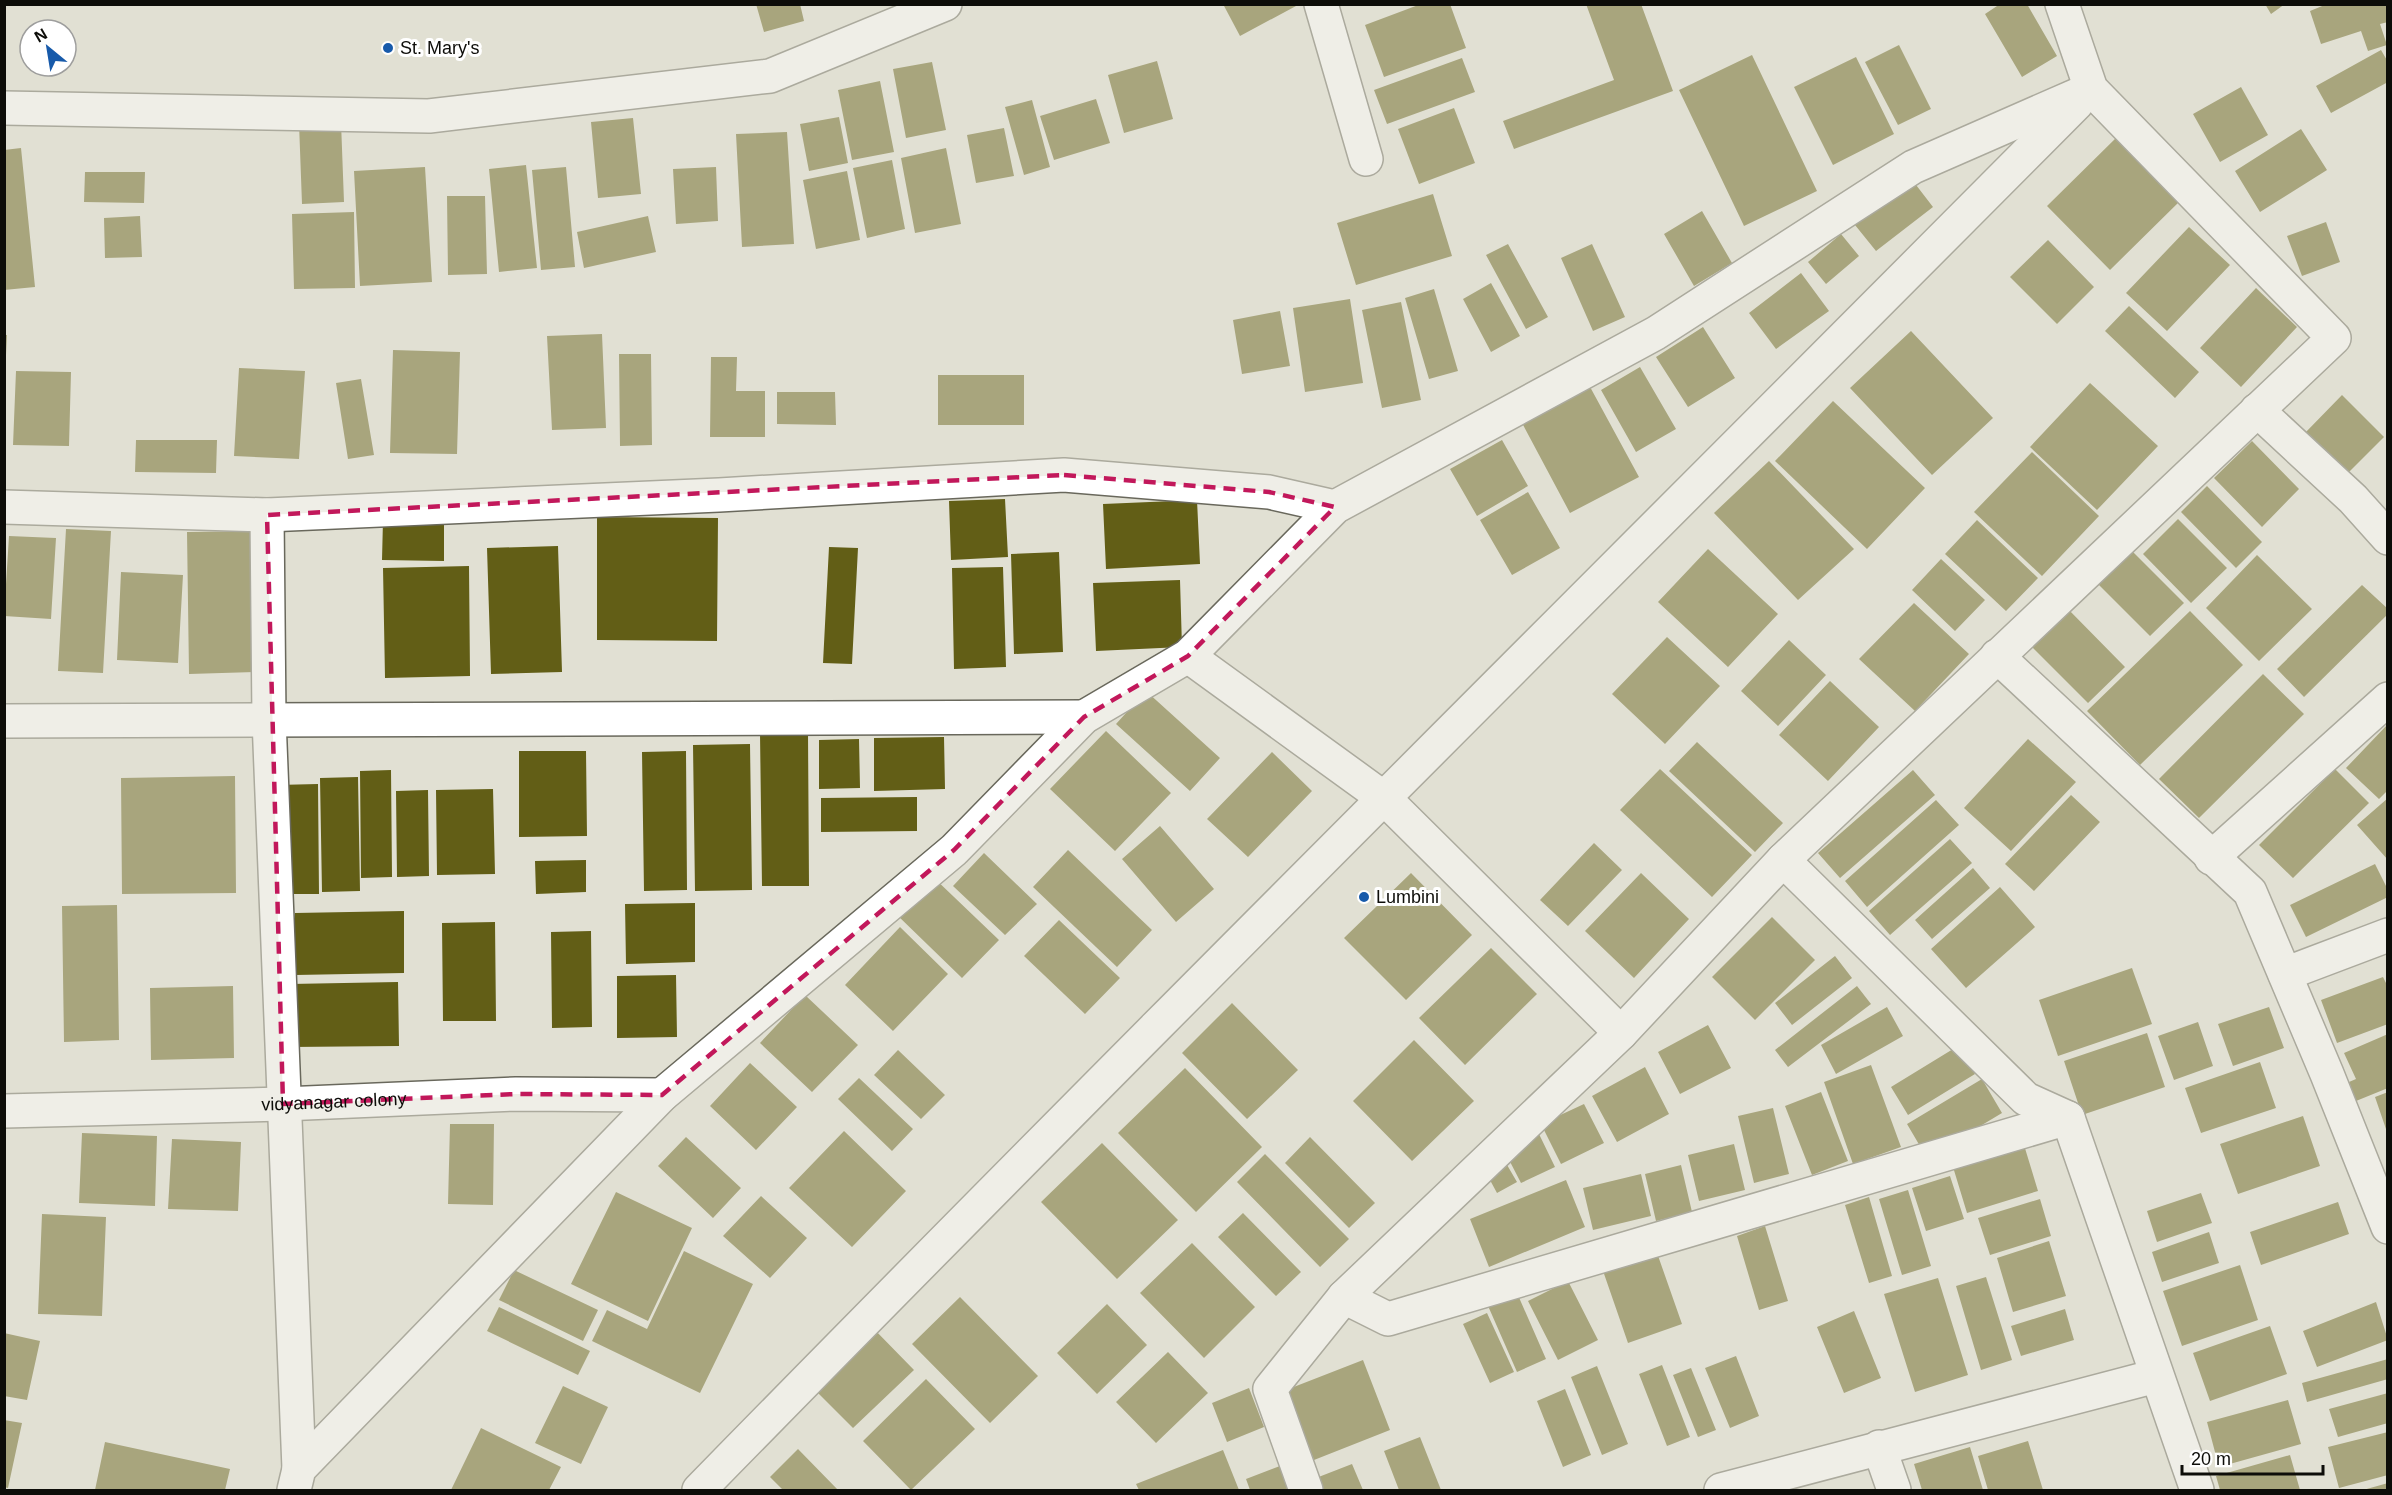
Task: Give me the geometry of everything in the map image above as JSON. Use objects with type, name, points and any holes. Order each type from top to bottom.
[{"type":"street","points":[[4,108],[429,116],[770,76],[945,4]]},
{"type":"street","points":[[1321,4],[1366,159]]},
{"type":"street","points":[[1306,1491],[1270,1389],[1344,1297],[1621,1033],[1784,860],[2334,338],[2091,89],[2062,4]]},
{"type":"street","points":[[297,1480],[662,1095],[954,850],[1084,717],[1188,656],[1335,507],[1656,333],[1912,167],[2091,89]]},
{"type":"street","points":[[699,1491],[1237,944],[1385,799],[2091,89]]},
{"type":"street","points":[[2258,410],[2353,499],[2388,538]]},
{"type":"street","points":[[4,507],[267,515],[731,494],[1064,475],[1269,492],[1335,507]]},
{"type":"street","points":[[267,515],[269,719],[297,1480]]},
{"type":"street","points":[[1188,656],[1385,799],[1621,1033]]},
{"type":"street","points":[[1997,656],[2250,892],[2388,1227]]},
{"type":"street","points":[[2211,858],[2388,699]]},
{"type":"street","points":[[4,721],[1084,717]]},
{"type":"street","points":[[1784,860],[2026,1099],[2068,1118],[2197,1491]]},
{"type":"street","points":[[2285,974],[2388,935]]},
{"type":"street","name":"vidyanagar colony","points":[[4,1111],[282,1104],[516,1094],[662,1095]]},
{"type":"street","points":[[1344,1297],[1388,1319],[2068,1118]]},
{"type":"street","points":[[1721,1491],[1879,1447],[2156,1376]]},
{"type":"street","points":[[1879,1447],[1894,1491]]},
{"type":"highlighted area","points":[[1064,475],[1269,492],[1335,507],[1188,656],[1084,717],[954,850],[662,1095],[516,1094],[283,1104],[267,515]]},
{"type":"building","points":[[756,4],[800,4],[804,21],[764,32]]},
{"type":"building","points":[[1223,4],[1295,4],[1296,6],[1240,36]]},
{"type":"building","points":[[1421,4],[1450,4],[1466,48],[1384,77],[1365,25]]},
{"type":"building","points":[[1586,4],[1641,4],[1673,91],[1514,149],[1503,121],[1614,80]]},
{"type":"building","points":[[2000,4],[2027,4],[2057,56],[2022,77],[1985,14]]},
{"type":"building","points":[[2265,4],[2285,4],[2271,14]]},
{"type":"building","points":[[2327,4],[2386,4],[2388,22],[2380,24],[2387,45],[2368,51],[2361,31],[2321,44],[2310,11]]},
{"type":"building","points":[[1899,45],[1931,109],[1898,125],[1865,62]]},
{"type":"building","points":[[2381,50],[2388,62],[2388,82],[2331,113],[2316,86]]},
{"type":"building","points":[[1752,55],[1817,191],[1744,226],[1679,90]]},
{"type":"building","points":[[1856,57],[1894,134],[1833,165],[1794,87]]},
{"type":"building","points":[[1462,58],[1475,92],[1387,124],[1374,90]]},
{"type":"building","points":[[1157,61],[1173,119],[1124,133],[1108,75]]},
{"type":"building","points":[[932,62],[946,130],[906,138],[893,69]]},
{"type":"building","points":[[880,81],[894,152],[852,160],[838,90]]},
{"type":"building","points":[[2241,87],[2268,135],[2220,162],[2193,114]]},
{"type":"building","points":[[1096,99],[1110,143],[1054,160],[1040,116]]},
{"type":"building","points":[[1032,100],[1050,167],[1024,175],[1005,107]]},
{"type":"building","points":[[1454,108],[1475,163],[1419,184],[1398,129]]},
{"type":"building","points":[[839,117],[848,163],[809,171],[800,124]]},
{"type":"building","points":[[633,118],[641,194],[598,198],[591,122]]},
{"type":"building","points":[[341,122],[344,202],[302,204],[299,123]]},
{"type":"building","points":[[1004,128],[1014,176],[976,183],[967,135]]},
{"type":"building","points":[[2301,129],[2327,170],[2260,212],[2235,171]]},
{"type":"building","points":[[787,132],[794,244],[742,247],[736,134]]},
{"type":"building","points":[[2118,136],[2181,200],[2110,270],[2047,206]]},
{"type":"building","points":[[21,148],[35,287],[4,290],[4,150]]},
{"type":"building","points":[[946,148],[961,224],[915,233],[901,158]]},
{"type":"building","points":[[892,160],[905,229],[867,238],[853,168]]},
{"type":"building","points":[[526,165],[537,268],[499,272],[489,169]]},
{"type":"building","points":[[425,167],[432,282],[360,286],[354,171]]},
{"type":"building","points":[[566,167],[575,267],[541,270],[532,170]]},
{"type":"building","points":[[716,167],[718,221],[676,224],[673,169]]},
{"type":"building","points":[[847,171],[860,240],[816,249],[803,180]]},
{"type":"building","points":[[85,172],[145,172],[144,203],[84,202]]},
{"type":"building","points":[[1913,181],[1933,207],[1876,251],[1855,225]]},
{"type":"building","points":[[1433,194],[1452,256],[1356,285],[1337,223]]},
{"type":"building","points":[[447,196],[485,196],[487,274],[448,275]]},
{"type":"building","points":[[1702,211],[1732,263],[1694,286],[1664,234]]},
{"type":"building","points":[[354,212],[355,288],[294,289],[292,214]]},
{"type":"building","points":[[140,216],[142,257],[105,258],[104,218]]},
{"type":"building","points":[[648,216],[656,252],[584,268],[577,232]]},
{"type":"building","points":[[2326,222],[2340,262],[2302,276],[2287,236]]},
{"type":"building","points":[[2189,227],[2230,265],[2167,331],[2126,293]]},
{"type":"building","points":[[1841,234],[1859,256],[1826,284],[1808,262]]},
{"type":"building","points":[[2048,240],[2094,287],[2057,324],[2010,277]]},
{"type":"building","points":[[1508,244],[1548,317],[1526,329],[1486,255]]},
{"type":"building","points":[[1592,244],[1625,317],[1593,331],[1561,258]]},
{"type":"building","points":[[1801,273],[1829,311],[1776,349],[1749,313]]},
{"type":"building","points":[[1491,283],[1520,336],[1491,352],[1463,299]]},
{"type":"building","points":[[2256,288],[2297,327],[2241,387],[2200,348]]},
{"type":"building","points":[[1434,289],[1458,371],[1429,379],[1405,298]]},
{"type":"building","points":[[1350,299],[1363,383],[1305,392],[1293,308]]},
{"type":"building","points":[[1401,302],[1421,400],[1382,408],[1362,310]]},
{"type":"building","points":[[2129,306],[2199,372],[2175,398],[2105,331]]},
{"type":"building","points":[[1280,311],[1290,366],[1242,374],[1233,320]]},
{"type":"building","points":[[1703,327],[1735,378],[1688,407],[1656,357]]},
{"type":"building","points":[[1911,331],[1993,418],[1932,475],[1850,388]]},
{"type":"building","points":[[602,334],[606,428],[552,430],[547,336]]},
{"type":"building","points":[[4,335],[7,335],[6,355],[4,355]]},
{"type":"building","points":[[393,350],[460,352],[457,454],[390,453]]},
{"type":"building","points":[[619,354],[651,354],[652,445],[620,446]]},
{"type":"building","points":[[711,357],[737,357],[736,391],[765,391],[765,437],[710,437]]},
{"type":"building","points":[[1640,367],[1676,429],[1636,452],[1601,390]]},
{"type":"building","points":[[239,368],[305,371],[299,459],[234,456]]},
{"type":"building","points":[[16,371],[71,372],[69,446],[13,445]]},
{"type":"building","points":[[938,375],[1024,375],[1024,425],[938,425]]},
{"type":"building","points":[[361,379],[374,455],[348,459],[336,383]]},
{"type":"building","points":[[2090,383],[2158,446],[2097,510],[2030,447]]},
{"type":"building","points":[[1589,385],[1639,477],[1570,513],[1521,421]]},
{"type":"building","points":[[777,392],[835,392],[836,425],[777,424]]},
{"type":"building","points":[[2342,395],[2384,437],[2347,474],[2305,433]]},
{"type":"building","points":[[1833,401],[1925,488],[1867,549],[1775,461]]},
{"type":"building","points":[[136,440],[217,440],[216,473],[135,472]]},
{"type":"building","points":[[1502,440],[1528,486],[1477,516],[1450,469]]},
{"type":"building","points":[[2252,441],[2299,489],[2262,527],[2214,478]]},
{"type":"building","points":[[2032,452],[2099,516],[2042,576],[1974,512]]},
{"type":"building","points":[[1769,461],[1854,549],[1798,600],[1714,513]]},
{"type":"building","points":[[2207,486],[2262,542],[2236,568],[2181,512]]},
{"type":"building","points":[[1528,492],[1560,548],[1512,575],[1480,520]]},
{"type":"building","points":[[1005,499],[1008,557],[951,560],[949,501]]},
{"type":"building","points":[[1197,500],[1200,564],[1106,569],[1103,504]]},
{"type":"building","points":[[597,517],[718,518],[717,641],[597,640]]},
{"type":"building","points":[[2178,519],[2227,568],[2191,603],[2143,554]]},
{"type":"building","points":[[383,520],[444,520],[444,561],[382,560]]},
{"type":"building","points":[[1977,520],[2038,578],[2006,611],[1945,554]]},
{"type":"building","points":[[66,529],[111,531],[103,673],[58,671]]},
{"type":"building","points":[[253,531],[255,672],[189,674],[187,532]]},
{"type":"building","points":[[9,536],[56,538],[51,619],[4,616]]},
{"type":"building","points":[[558,546],[562,672],[491,674],[487,548]]},
{"type":"building","points":[[829,547],[858,548],[852,664],[823,663]]},
{"type":"building","points":[[1708,549],[1778,614],[1728,667],[1658,602]]},
{"type":"building","points":[[2130,549],[2184,603],[2150,636],[2096,582]]},
{"type":"building","points":[[1059,552],[1063,652],[1014,654],[1011,554]]},
{"type":"building","points":[[2257,555],[2312,609],[2259,661],[2206,608]]},
{"type":"building","points":[[1941,559],[1985,600],[1955,631],[1912,590]]},
{"type":"building","points":[[469,566],[470,676],[385,678],[383,568]]},
{"type":"building","points":[[1003,567],[1006,667],[954,669],[952,568]]},
{"type":"building","points":[[121,572],[183,575],[178,663],[117,660]]},
{"type":"building","points":[[1180,580],[1182,647],[1096,651],[1093,583]]},
{"type":"building","points":[[2362,585],[2388,609],[2388,614],[2304,697],[2277,669]]},
{"type":"building","points":[[1914,603],[1969,654],[1915,711],[1859,659]]},
{"type":"building","points":[[2066,607],[2125,667],[2088,703],[2029,644]]},
{"type":"building","points":[[2190,611],[2243,665],[2140,765],[2087,711]]},
{"type":"building","points":[[1667,637],[1720,686],[1665,744],[1612,694]]},
{"type":"building","points":[[1789,640],[1826,675],[1778,726],[1741,691]]},
{"type":"building","points":[[2263,674],[2304,714],[2199,818],[2159,779]]},
{"type":"building","points":[[1830,681],[1879,727],[1828,781],[1779,735]]},
{"type":"building","points":[[1146,691],[1220,758],[1190,791],[1116,724]]},
{"type":"building","points":[[2388,724],[2388,790],[2379,799],[2346,768]]},
{"type":"building","points":[[1106,731],[1171,793],[1115,851],[1050,789]]},
{"type":"building","points":[[760,733],[808,733],[809,886],[762,886]]},
{"type":"building","points":[[944,737],[945,789],[874,791],[874,738]]},
{"type":"building","points":[[859,739],[860,788],[819,789],[819,740]]},
{"type":"building","points":[[2028,739],[2076,782],[2011,851],[1964,808]]},
{"type":"building","points":[[1697,742],[1783,823],[1755,852],[1669,771]]},
{"type":"building","points":[[750,744],[752,890],[695,891],[693,745]]},
{"type":"building","points":[[519,751],[586,751],[587,836],[519,837]]},
{"type":"building","points":[[686,751],[687,890],[644,891],[642,752]]},
{"type":"building","points":[[1272,752],[1312,791],[1248,857],[1207,819]]},
{"type":"building","points":[[1660,769],[1752,855],[1712,897],[1620,810]]},
{"type":"building","points":[[2335,769],[2369,803],[2293,878],[2259,845]]},
{"type":"building","points":[[391,770],[392,877],[361,878],[360,771]]},
{"type":"building","points":[[1913,770],[1935,795],[1840,878],[1818,853]]},
{"type":"building","points":[[235,776],[236,893],[122,894],[121,778]]},
{"type":"building","points":[[358,777],[360,891],[322,892],[320,778]]},
{"type":"building","points":[[318,784],[319,894],[279,894],[277,785]]},
{"type":"building","points":[[493,789],[495,874],[437,875],[436,790]]},
{"type":"building","points":[[428,790],[429,876],[397,877],[396,791]]},
{"type":"building","points":[[2071,795],[2100,822],[2034,891],[2005,864]]},
{"type":"building","points":[[917,797],[917,831],[821,832],[821,798]]},
{"type":"building","points":[[2388,798],[2388,860],[2357,825]]},
{"type":"building","points":[[1936,800],[1959,825],[1867,907],[1845,881]]},
{"type":"building","points":[[1160,826],[1214,889],[1176,922],[1122,859]]},
{"type":"building","points":[[1950,839],[1972,863],[1890,935],[1869,911]]},
{"type":"building","points":[[1594,843],[1622,870],[1568,926],[1540,900]]},
{"type":"building","points":[[1068,850],[1152,930],[1117,967],[1033,887]]},
{"type":"building","points":[[984,853],[1037,904],[1005,935],[953,886]]},
{"type":"building","points":[[586,860],[586,892],[536,894],[535,861]]},
{"type":"building","points":[[2375,864],[2388,890],[2388,897],[2306,937],[2290,905]]},
{"type":"building","points":[[1973,868],[1990,888],[1932,939],[1915,920]]},
{"type":"building","points":[[1411,873],[1472,935],[1406,1000],[1344,938]]},
{"type":"building","points":[[1641,873],[1689,919],[1634,978],[1585,931]]},
{"type":"building","points":[[931,875],[999,940],[962,978],[895,913]]},
{"type":"building","points":[[2000,887],[2035,927],[1966,988],[1931,949]]},
{"type":"building","points":[[695,903],[695,962],[626,964],[625,904]]},
{"type":"building","points":[[117,905],[119,1040],[64,1042],[62,906]]},
{"type":"building","points":[[404,911],[404,973],[295,975],[295,913]]},
{"type":"building","points":[[1772,917],[1815,960],[1755,1020],[1712,977]]},
{"type":"building","points":[[1059,920],[1120,978],[1085,1014],[1024,956]]},
{"type":"building","points":[[495,922],[496,1021],[443,1021],[442,923]]},
{"type":"building","points":[[900,927],[948,974],[893,1031],[845,985]]},
{"type":"building","points":[[591,931],[592,1027],[552,1028],[551,932]]},
{"type":"building","points":[[1491,948],[1537,994],[1465,1065],[1419,1018]]},
{"type":"building","points":[[1835,956],[1852,978],[1792,1025],[1775,1003]]},
{"type":"building","points":[[2132,968],[2152,1024],[2058,1056],[2039,1000]]},
{"type":"building","points":[[676,975],[677,1037],[617,1038],[617,976]]},
{"type":"building","points":[[2383,977],[2388,987],[2388,1024],[2337,1043],[2321,1000]]},
{"type":"building","points":[[398,982],[399,1046],[290,1047],[290,984]]},
{"type":"building","points":[[233,986],[234,1058],[151,1060],[150,988]]},
{"type":"building","points":[[1857,986],[1871,1004],[1788,1067],[1775,1050]]},
{"type":"building","points":[[805,995],[858,1045],[812,1092],[760,1043]]},
{"type":"building","points":[[1232,1003],[1298,1070],[1247,1119],[1182,1053]]},
{"type":"building","points":[[1887,1007],[1903,1036],[1836,1074],[1821,1045]]},
{"type":"building","points":[[2269,1007],[2284,1048],[2233,1066],[2218,1024]]},
{"type":"building","points":[[2198,1022],[2213,1066],[2174,1080],[2158,1036]]},
{"type":"building","points":[[1708,1025],[1731,1068],[1680,1094],[1658,1052]]},
{"type":"building","points":[[2147,1033],[2165,1087],[2082,1115],[2064,1061]]},
{"type":"building","points":[[2388,1034],[2388,1088],[2356,1101],[2349,1082],[2356,1079],[2344,1053]]},
{"type":"building","points":[[1414,1040],[1474,1101],[1412,1161],[1353,1101]]},
{"type":"building","points":[[1958,1046],[1975,1074],[1908,1115],[1891,1087]]},
{"type":"building","points":[[898,1050],[945,1095],[921,1119],[874,1075]]},
{"type":"building","points":[[2260,1062],[2276,1108],[2201,1133],[2185,1088]]},
{"type":"building","points":[[750,1063],[797,1107],[756,1150],[710,1106]]},
{"type":"building","points":[[1871,1065],[1901,1147],[1853,1164],[1824,1082]]},
{"type":"building","points":[[1645,1067],[1669,1114],[1617,1142],[1592,1096]]},
{"type":"building","points":[[1185,1068],[1262,1147],[1196,1212],[1118,1133]]},
{"type":"building","points":[[859,1078],[913,1129],[892,1151],[838,1099]]},
{"type":"building","points":[[1982,1079],[2002,1113],[1927,1158],[1907,1124]]},
{"type":"building","points":[[1821,1092],[1848,1161],[1812,1175],[1785,1106]]},
{"type":"building","points":[[2388,1092],[2388,1132],[2387,1132],[2375,1097]]},
{"type":"building","points":[[1584,1104],[1604,1143],[1561,1164],[1541,1124]]},
{"type":"building","points":[[1773,1108],[1789,1174],[1754,1183],[1738,1116]]},
{"type":"building","points":[[2303,1116],[2320,1166],[2238,1194],[2220,1144]]},
{"type":"building","points":[[450,1124],[494,1124],[493,1205],[448,1204]]},
{"type":"building","points":[[844,1131],[906,1191],[852,1247],[789,1188]]},
{"type":"building","points":[[82,1133],[157,1136],[155,1206],[79,1203]]},
{"type":"building","points":[[1539,1134],[1555,1167],[1521,1183],[1505,1152]]},
{"type":"building","points":[[686,1137],[741,1188],[713,1218],[658,1166]]},
{"type":"building","points":[[1310,1137],[1375,1203],[1349,1228],[1285,1163]]},
{"type":"building","points":[[172,1139],[241,1142],[238,1211],[168,1209]]},
{"type":"building","points":[[1102,1143],[1178,1220],[1117,1279],[1041,1202]]},
{"type":"building","points":[[1734,1144],[1745,1190],[1699,1201],[1688,1155]]},
{"type":"building","points":[[2024,1145],[2038,1191],[1967,1213],[1953,1167]]},
{"type":"building","points":[[1265,1154],[1349,1239],[1320,1267],[1237,1182]]},
{"type":"building","points":[[1503,1158],[1517,1182],[1497,1193],[1484,1169]]},
{"type":"building","points":[[1681,1165],[1692,1212],[1656,1221],[1645,1174]]},
{"type":"building","points":[[1641,1174],[1651,1216],[1593,1230],[1583,1188]]},
{"type":"building","points":[[1950,1176],[1964,1219],[1926,1231],[1912,1188]]},
{"type":"building","points":[[1566,1180],[1585,1227],[1489,1267],[1470,1219]]},
{"type":"building","points":[[1908,1190],[1931,1266],[1902,1275],[1879,1199]]},
{"type":"building","points":[[616,1192],[692,1228],[648,1321],[571,1284]]},
{"type":"building","points":[[2201,1193],[2212,1223],[2157,1242],[2147,1211]]},
{"type":"building","points":[[761,1196],[807,1238],[770,1278],[723,1236]]},
{"type":"building","points":[[1869,1197],[1892,1276],[1869,1283],[1845,1205]]},
{"type":"building","points":[[2040,1199],[2051,1236],[1990,1255],[1978,1218]]},
{"type":"building","points":[[2338,1202],[2349,1234],[2261,1265],[2250,1232]]},
{"type":"building","points":[[1243,1213],[1301,1272],[1276,1296],[1218,1237]]},
{"type":"building","points":[[42,1214],[106,1217],[102,1316],[38,1314]]},
{"type":"building","points":[[1765,1226],[1788,1301],[1759,1310],[1737,1236]]},
{"type":"building","points":[[2209,1232],[2219,1263],[2162,1282],[2152,1252]]},
{"type":"building","points":[[2049,1241],[2066,1296],[2013,1312],[1997,1258]]},
{"type":"building","points":[[1192,1243],[1255,1307],[1204,1358],[1140,1293]]},
{"type":"building","points":[[1656,1250],[1682,1324],[1628,1343],[1602,1268]]},
{"type":"building","points":[[684,1251],[753,1284],[700,1393],[592,1341],[607,1310],[647,1329]]},
{"type":"building","points":[[2240,1265],[2258,1320],[2182,1346],[2163,1291]]},
{"type":"building","points":[[514,1270],[598,1310],[583,1341],[499,1300]]},
{"type":"building","points":[[1986,1277],[2012,1360],[1981,1370],[1956,1286]]},
{"type":"building","points":[[1938,1278],[1968,1375],[1915,1392],[1884,1294]]},
{"type":"building","points":[[1568,1281],[1598,1340],[1558,1360],[1528,1301]]},
{"type":"building","points":[[1514,1286],[1546,1359],[1517,1372],[1485,1299]]},
{"type":"building","points":[[960,1297],[1038,1376],[990,1423],[912,1344]]},
{"type":"building","points":[[2376,1302],[2388,1340],[2317,1367],[2303,1331]]},
{"type":"building","points":[[1107,1304],[1147,1345],[1097,1394],[1057,1353]]},
{"type":"building","points":[[499,1307],[590,1351],[578,1375],[487,1331]]},
{"type":"building","points":[[2065,1309],[2074,1340],[2021,1356],[2011,1326]]},
{"type":"building","points":[[1854,1311],[1881,1378],[1844,1393],[1817,1327]]},
{"type":"building","points":[[1487,1313],[1514,1372],[1490,1383],[1463,1324]]},
{"type":"building","points":[[2270,1326],[2287,1374],[2210,1401],[2193,1353]]},
{"type":"building","points":[[872,1327],[914,1370],[853,1428],[811,1386]]},
{"type":"building","points":[[4,1333],[40,1341],[27,1400],[4,1396]]},
{"type":"building","points":[[1168,1352],[1208,1393],[1156,1443],[1116,1402]]},
{"type":"building","points":[[1736,1356],[1759,1416],[1730,1428],[1705,1368]]},
{"type":"building","points":[[2388,1359],[2388,1379],[2307,1402],[2302,1383]]},
{"type":"building","points":[[1363,1360],[1390,1430],[1314,1460],[1286,1390]]},
{"type":"building","points":[[1662,1365],[1690,1437],[1667,1446],[1639,1374]]},
{"type":"building","points":[[1597,1366],[1628,1444],[1602,1455],[1571,1377]]},
{"type":"building","points":[[1691,1368],[1716,1430],[1698,1437],[1673,1375]]},
{"type":"building","points":[[926,1379],[975,1429],[911,1490],[863,1441]]},
{"type":"building","points":[[563,1386],[608,1407],[581,1464],[535,1443]]},
{"type":"building","points":[[1249,1388],[1264,1427],[1227,1442],[1212,1403]]},
{"type":"building","points":[[1565,1389],[1591,1455],[1563,1467],[1537,1401]]},
{"type":"building","points":[[2388,1393],[2388,1423],[2338,1437],[2329,1409]]},
{"type":"building","points":[[2288,1400],[2301,1444],[2219,1467],[2207,1422]]},
{"type":"building","points":[[4,1420],[22,1423],[8,1488],[4,1487]]},
{"type":"building","points":[[481,1428],[561,1467],[549,1490],[451,1490]]},
{"type":"building","points":[[2388,1432],[2388,1475],[2339,1488],[2328,1447]]},
{"type":"building","points":[[1420,1437],[1441,1490],[1399,1490],[1384,1451]]},
{"type":"building","points":[[2028,1441],[2043,1490],[1988,1490],[1978,1456]]},
{"type":"building","points":[[105,1442],[230,1469],[225,1490],[95,1490]]},
{"type":"building","points":[[1970,1447],[1983,1490],[1922,1490],[1914,1464]]},
{"type":"building","points":[[798,1449],[838,1490],[783,1490],[770,1477]]},
{"type":"building","points":[[1223,1450],[1239,1490],[1139,1490],[1136,1484]]},
{"type":"building","points":[[2290,1455],[2300,1490],[2220,1490],[2216,1476]]},
{"type":"building","points":[[1352,1464],[1363,1490],[1321,1490],[1316,1478]]},
{"type":"building","points":[[1280,1466],[1290,1490],[1250,1490],[1246,1479]]},
{"type":"building","points":[[2388,1483],[2388,1490],[2363,1490]]},
{"type":"place","name":"St. Mary's","points":[[388,48]]},
{"type":"place","name":"Lumbini","points":[[1364,897]]}]
